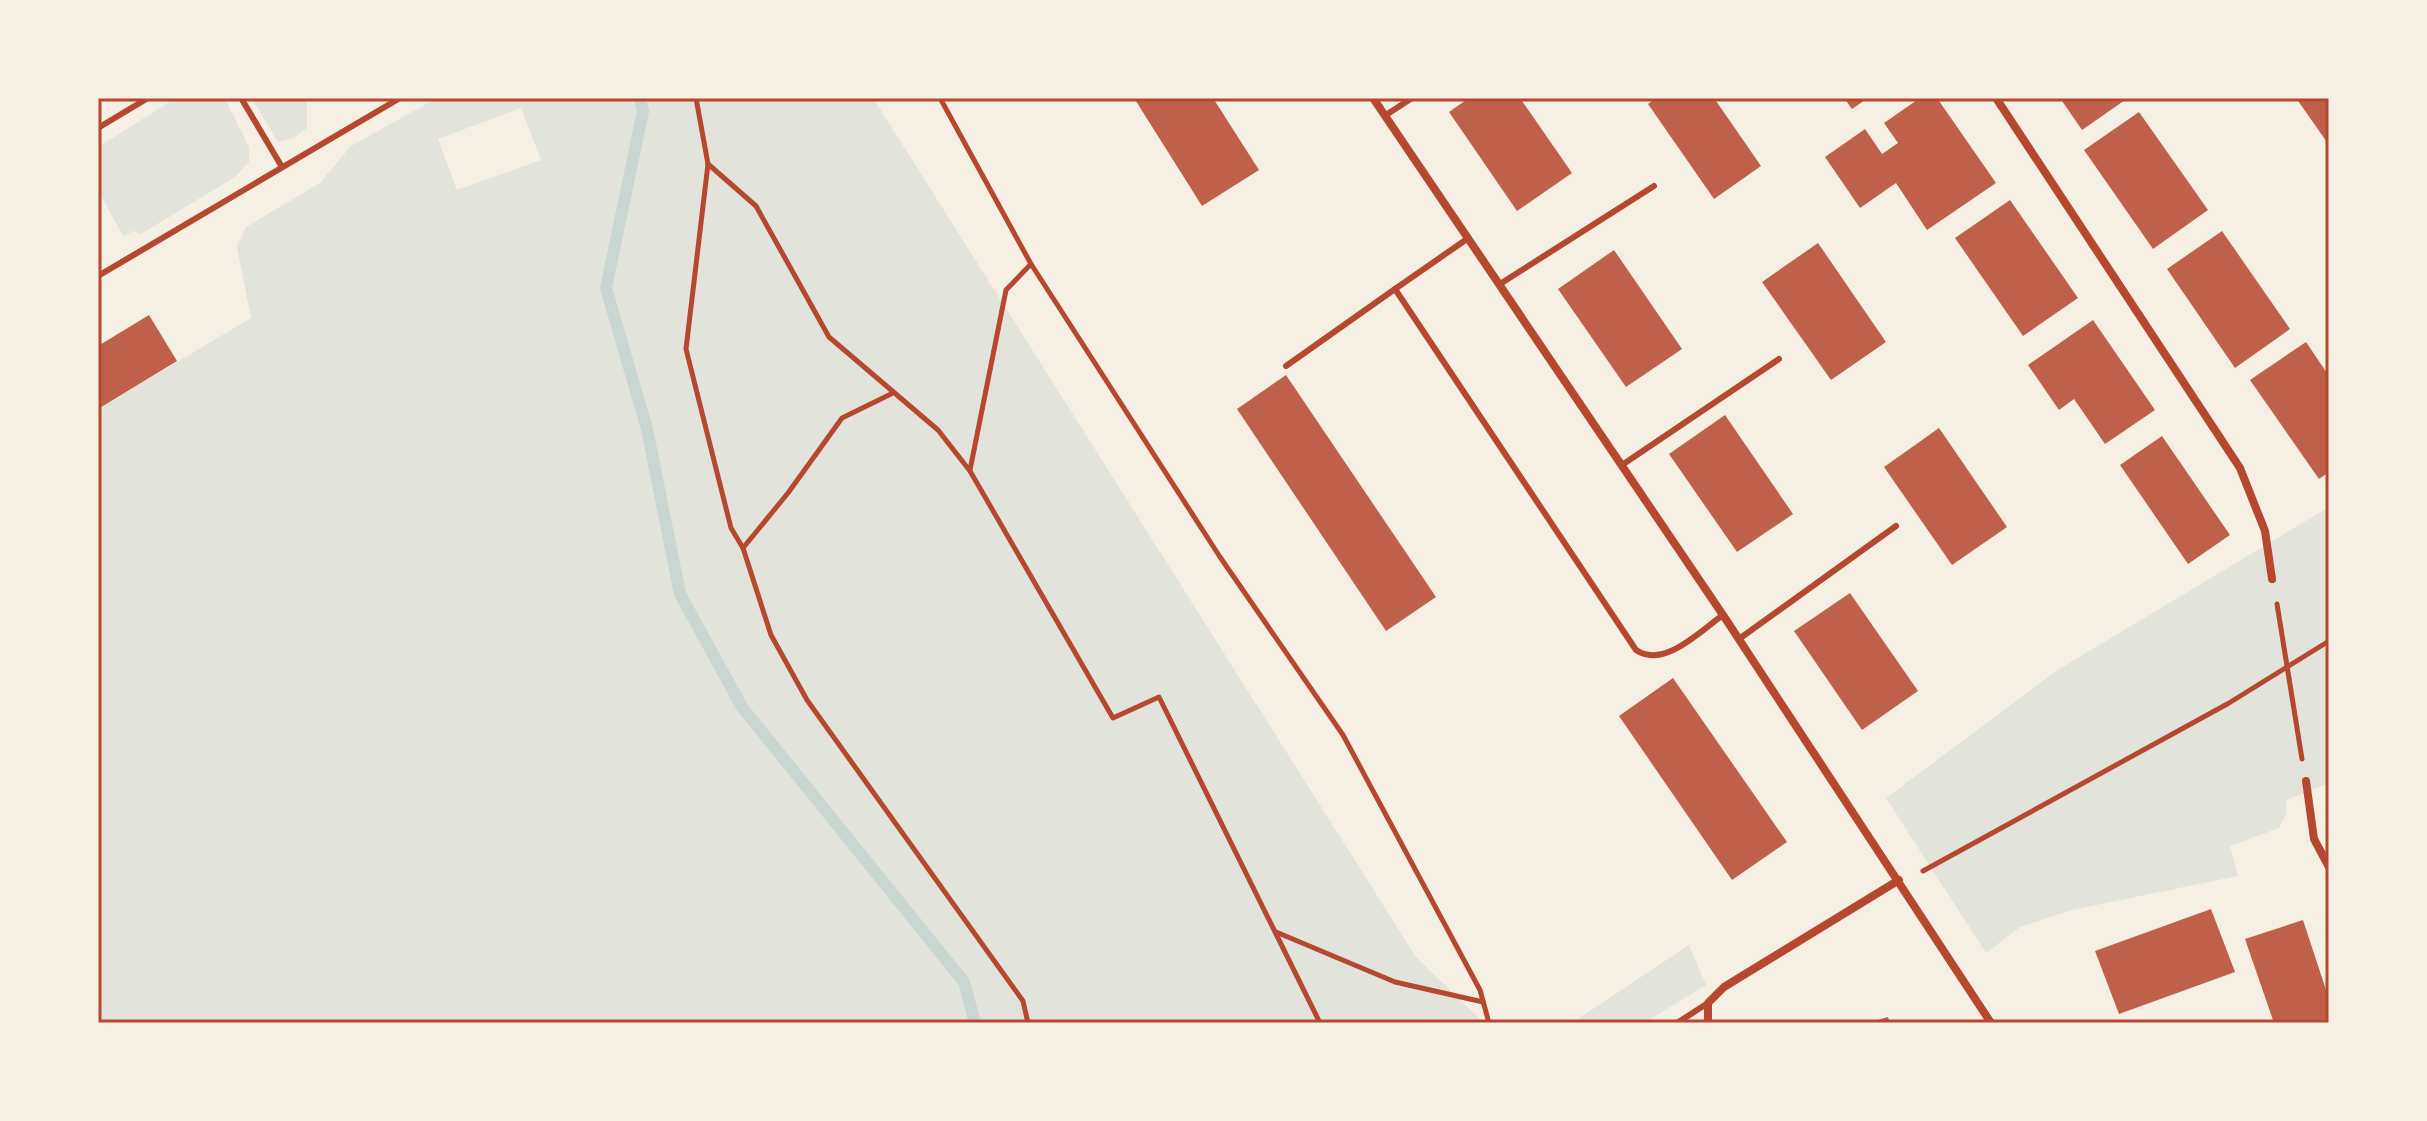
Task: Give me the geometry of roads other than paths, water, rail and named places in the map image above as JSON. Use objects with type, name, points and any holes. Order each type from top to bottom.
[{"type":"street","points":[[1373,98],[1723,615],[1991,1023]]},
{"type":"street","points":[[1996,98],[2240,468],[2265,531],[2272,579]]},
{"type":"street","points":[[2306,781],[2314,839],[2329,867]]},
{"type":"street","points":[[1708,1023],[1708,1003],[1743,973],[1899,880]]},
{"type":"lane","points":[[98,128],[148,98]]},
{"type":"lane","points":[[241,98],[282,167]]},
{"type":"lane","points":[[98,276],[400,98]]},
{"type":"lane","points":[[1386,115],[1412,98]]},
{"type":"lane","points":[[1500,284],[1654,186]]},
{"type":"lane","points":[[1286,366],[1467,239]]},
{"type":"lane","points":[[1395,289],[1636,650],[1647,657],[1663,656],[1723,615]]},
{"type":"lane","points":[[1622,465],[1779,359]]},
{"type":"lane","points":[[1739,639],[1896,526]]},
{"type":"lane","points":[[1677,1023],[1708,1003]]},
{"type":"waterway","points":[[640,98],[643,111],[606,288],[647,429],[680,594],[742,707],[964,982],[975,1023]]}]
